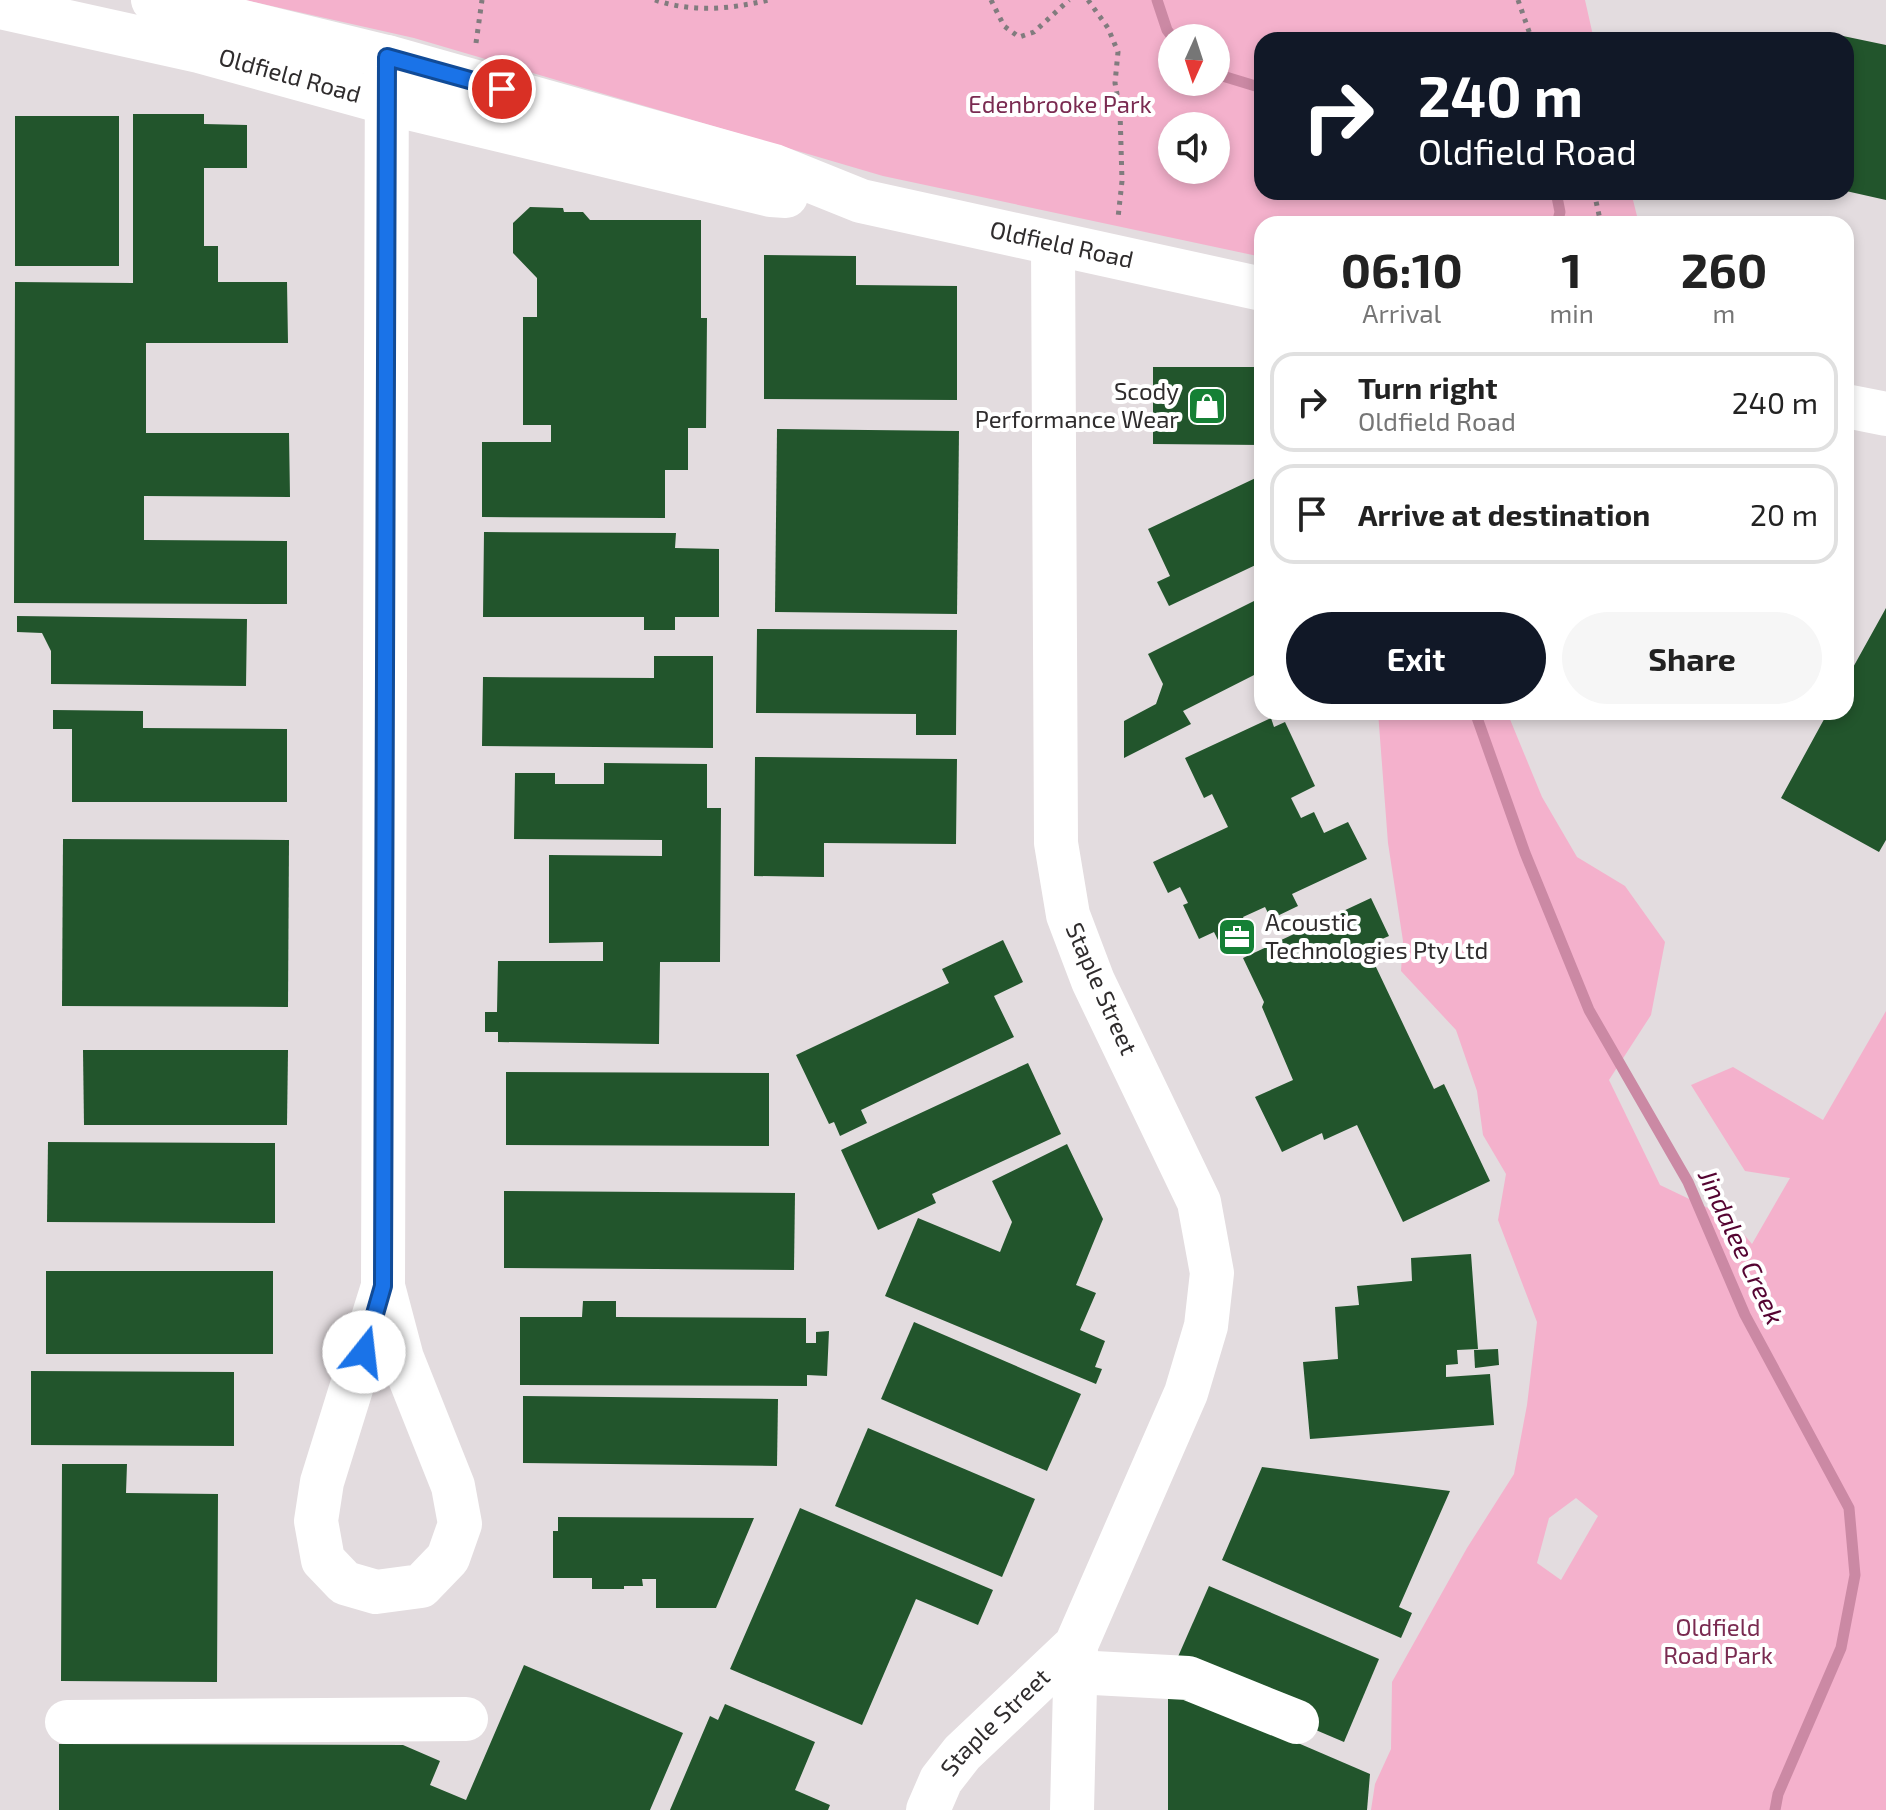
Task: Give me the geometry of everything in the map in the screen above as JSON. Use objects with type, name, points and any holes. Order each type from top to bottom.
[{"type":"street","name":"Oldfield Road","points":[[153,0],[387,57],[774,166],[861,201]]},
{"type":"street","name":"Oldfield Road","points":[[0,7],[199,51],[388,103],[771,195],[861,201],[1254,287]]},
{"type":"street","points":[[383,1286],[322,1482],[316,1521],[323,1560],[345,1583],[376,1592],[421,1586],[448,1558],[460,1524],[453,1486],[402,1358],[383,1286],[387,57]]},
{"type":"street","name":"Staple Street","points":[[1053,244],[1056,843],[1068,915],[1093,981],[1199,1202],[1212,1273],[1206,1326],[1186,1393],[1076,1659],[1072,1810]]},
{"type":"street","points":[[1854,408],[1886,414]]},
{"type":"street","points":[[1076,1659],[1188,1678],[1297,1722]]},
{"type":"street","name":"Staple Street","points":[[928,1810],[941,1780],[962,1753],[1076,1659]]},
{"type":"street","points":[[67,1722],[466,1719]]},
{"type":"path","points":[[655,0],[702,10],[740,7],[769,0]]},
{"type":"path","points":[[991,0],[1004,26],[1019,37],[1034,32],[1069,0]]},
{"type":"path","points":[[1088,0],[1108,28],[1118,52],[1115,83],[1120,111],[1122,181],[1111,257]]},
{"type":"path","points":[[1518,0],[1529,32]]},
{"type":"green space","name":"Edenbrooke Park","points":[[245,0],[1585,0],[1592,32],[1254,32],[1254,200],[1633,200],[1637,216],[1254,216],[1254,255],[883,176],[414,38]]},
{"type":"green space","name":"Oldfield Road Park","points":[[1379,720],[1510,720],[1542,797],[1577,857],[1625,886],[1665,942],[1651,1015],[1609,1080],[1660,1185],[1731,1219],[1752,1244],[1790,1178],[1745,1171],[1691,1085],[1733,1067],[1823,1120],[1886,1011],[1886,1810],[1371,1810],[1375,1784],[1391,1749],[1392,1682],[1467,1548],[1514,1474],[1527,1405],[1537,1322],[1498,1220],[1506,1174],[1483,1135],[1477,1091],[1456,1030],[1401,971],[1403,941],[1388,843]],"holes":[[[1576,1498],[1598,1516],[1561,1580],[1537,1563],[1549,1518]]]},
{"type":"building","points":[[1854,38],[1886,45],[1886,200],[1854,193]]},
{"type":"building","points":[[133,114],[204,114],[204,124],[247,125],[247,168],[204,168],[204,246],[218,246],[218,282],[287,282],[288,343],[146,343],[146,433],[289,433],[290,497],[144,496],[144,540],[287,541],[287,604],[14,603],[15,282],[133,283]]},
{"type":"building","points":[[15,116],[119,116],[119,266],[15,266]]},
{"type":"building","points":[[530,207],[583,212],[590,220],[701,220],[701,318],[707,318],[706,428],[688,428],[688,470],[665,470],[665,518],[482,517],[482,442],[551,442],[551,425],[523,425],[523,317],[537,317],[537,278],[513,253],[513,223]]},
{"type":"building","points":[[764,255],[856,256],[856,285],[957,286],[957,400],[764,399]]},
{"type":"building","name":"Scody Performance Wear","points":[[1153,367],[1254,367],[1254,445],[1153,444]]},
{"type":"building","points":[[777,429],[959,431],[957,614],[775,612]]},
{"type":"building","points":[[1254,479],[1254,566],[1169,606],[1157,582],[1170,576],[1148,529]]},
{"type":"building","points":[[484,532],[676,533],[675,548],[719,549],[719,617],[675,617],[675,630],[644,630],[644,617],[483,617]]},
{"type":"building","points":[[1254,601],[1254,675],[1183,711],[1191,724],[1124,758],[1124,721],[1156,704],[1163,684],[1148,654]]},
{"type":"building","points":[[1886,608],[1886,840],[1879,852],[1781,798],[1824,720],[1854,720],[1854,666]]},
{"type":"building","points":[[17,616],[247,619],[246,686],[51,684],[51,651],[42,633],[17,632]]},
{"type":"building","points":[[757,629],[957,630],[956,735],[916,735],[916,714],[756,713]]},
{"type":"building","points":[[654,656],[713,656],[713,748],[482,746],[483,677],[654,678]]},
{"type":"building","points":[[53,710],[143,711],[143,728],[287,729],[287,802],[72,802],[72,729],[53,729]]},
{"type":"building","points":[[1267,720],[1272,720],[1274,727],[1285,722],[1315,786],[1291,798],[1301,818],[1314,812],[1324,833],[1348,822],[1367,859],[1292,894],[1298,906],[1271,919],[1265,907],[1243,917],[1249,930],[1220,944],[1214,932],[1199,939],[1183,905],[1188,903],[1180,887],[1168,893],[1153,862],[1228,827],[1212,794],[1204,798],[1185,758]]},
{"type":"building","points":[[755,757],[957,759],[956,844],[824,843],[824,877],[754,876]]},
{"type":"building","points":[[604,763],[707,764],[707,808],[721,808],[720,962],[660,962],[659,1044],[498,1042],[498,1032],[485,1032],[485,1012],[497,1012],[498,961],[603,961],[603,942],[549,943],[549,855],[662,856],[662,840],[514,839],[515,773],[555,773],[555,784],[604,784]]},
{"type":"building","points":[[63,839],[289,840],[288,1007],[62,1006]]},
{"type":"building","points":[[1371,898],[1389,936],[1366,946],[1434,1089],[1444,1084],[1490,1181],[1403,1222],[1357,1125],[1324,1140],[1322,1133],[1282,1152],[1255,1097],[1293,1080],[1262,1007],[1264,1002],[1243,958]]},
{"type":"building","points":[[1003,940],[1023,982],[994,996],[1014,1037],[861,1110],[867,1123],[840,1136],[834,1122],[829,1124],[796,1055],[949,983],[942,969]]},
{"type":"building","points":[[83,1050],[288,1050],[287,1125],[84,1125]]},
{"type":"building","points":[[1028,1063],[1061,1134],[932,1194],[936,1203],[878,1230],[841,1150]]},
{"type":"building","points":[[506,1072],[769,1073],[769,1146],[506,1145]]},
{"type":"building","points":[[48,1142],[275,1143],[275,1223],[47,1222]]},
{"type":"building","points":[[1067,1144],[1103,1219],[1076,1285],[1096,1293],[1080,1330],[1105,1341],[1095,1367],[1102,1369],[1096,1384],[885,1296],[918,1218],[1000,1252],[1012,1222],[992,1181]]},
{"type":"building","points":[[504,1191],[795,1193],[794,1270],[504,1268]]},
{"type":"building","points":[[1471,1254],[1478,1349],[1457,1350],[1458,1364],[1446,1365],[1446,1377],[1490,1374],[1494,1425],[1310,1439],[1303,1362],[1338,1359],[1335,1307],[1359,1305],[1357,1286],[1412,1281],[1411,1258]]},
{"type":"building","points":[[46,1271],[273,1271],[273,1354],[46,1354]]},
{"type":"building","points":[[583,1301],[616,1301],[616,1317],[806,1318],[806,1343],[816,1343],[816,1332],[829,1331],[827,1376],[807,1375],[807,1386],[520,1385],[520,1317],[582,1317]]},
{"type":"building","points":[[914,1322],[1081,1394],[1047,1471],[881,1399]]},
{"type":"building","points":[[1498,1349],[1499,1365],[1475,1368],[1474,1350]]},
{"type":"building","points":[[31,1371],[234,1372],[234,1446],[31,1445]]},
{"type":"building","points":[[523,1396],[778,1399],[777,1466],[523,1463]]},
{"type":"building","points":[[868,1428],[1035,1499],[1002,1577],[835,1506]]},
{"type":"building","points":[[62,1464],[127,1464],[126,1493],[218,1494],[217,1682],[61,1681]]},
{"type":"building","points":[[1262,1467],[1450,1491],[1399,1607],[1412,1613],[1401,1638],[1222,1560]]},
{"type":"building","points":[[800,1508],[993,1590],[978,1625],[916,1599],[862,1725],[730,1669]]},
{"type":"building","points":[[558,1517],[754,1518],[716,1608],[656,1608],[656,1579],[642,1579],[643,1586],[624,1586],[624,1589],[592,1589],[592,1578],[553,1578],[553,1531],[558,1531]]},
{"type":"building","points":[[1209,1586],[1379,1659],[1344,1742],[1304,1725],[1177,1659]]},
{"type":"building","points":[[524,1665],[683,1733],[650,1810],[59,1810],[59,1744],[403,1745],[440,1761],[430,1785],[466,1800]]},
{"type":"building","points":[[1168,1687],[1370,1774],[1367,1810],[1168,1810]]},
{"type":"building","points":[[725,1704],[815,1742],[795,1790],[830,1805],[828,1810],[670,1810],[710,1716],[718,1720]]},
{"type":"waterway","name":"Jindalee Creek","points":[[1157,0],[1165,24]]},
{"type":"waterway","name":"Jindalee Creek","points":[[1230,78],[1254,86]]},
{"type":"waterway","name":"Jindalee Creek","points":[[1558,200],[1559,216]]},
{"type":"waterway","name":"Jindalee Creek","points":[[1478,720],[1525,853],[1589,1010],[1688,1182],[1745,1315],[1849,1508],[1855,1575],[1841,1648],[1778,1794],[1775,1810]]},
{"type":"place","name":"Scody Performance Wear","points":[[1207,406]]},
{"type":"place","name":"Acoustic Technologies Pty Ltd","points":[[1237,937]]},
{"type":"route","points":[[364,1352],[383,1286],[387,57],[502,89]]}]
